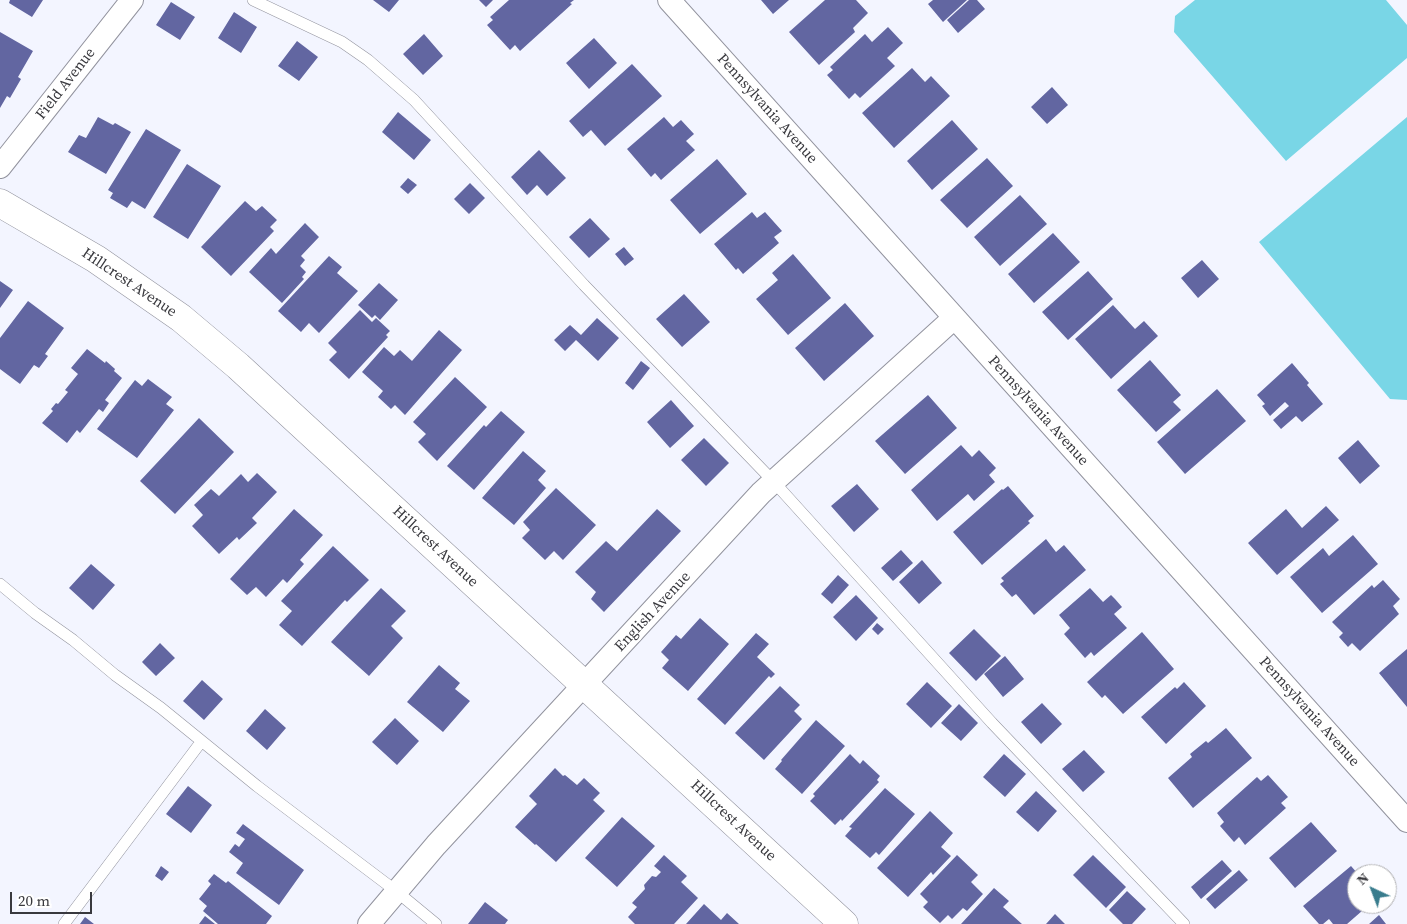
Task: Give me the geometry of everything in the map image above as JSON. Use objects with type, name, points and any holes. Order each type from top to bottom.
[{"type":"main road","name":"Hillcrest Avenue","points":[[0,203],[96,259],[181,318],[238,366],[844,924]]},
{"type":"street","name":"Field Avenue","points":[[0,168],[132,0]]},
{"type":"street","name":"Pennsylvania Avenue","points":[[669,0],[1407,821]]},
{"type":"street","name":"English Avenue","points":[[369,924],[436,845],[761,493],[954,318]]},
{"type":"lane","points":[[253,0],[342,42],[368,60],[414,100],[584,285],[774,482],[992,723],[1184,924]]},
{"type":"lane","points":[[0,584],[73,640],[114,675],[161,708],[201,742],[396,891],[436,924]]},
{"type":"lane","points":[[64,924],[201,742]]},
{"type":"water","points":[[1195,0],[1386,0],[1407,25],[1407,58],[1286,161],[1174,32],[1175,16]]},
{"type":"water","points":[[1407,117],[1407,400],[1390,399],[1259,242]]},
{"type":"building","points":[[10,0],[43,0],[32,17],[9,3]]},
{"type":"building","points":[[373,0],[399,0],[389,12]]},
{"type":"building","points":[[479,0],[493,0],[486,7]]},
{"type":"building","points":[[509,0],[574,0],[570,3],[572,4],[520,51],[515,45],[510,50],[487,25],[493,20],[490,17]]},
{"type":"building","points":[[761,0],[789,0],[773,14]]},
{"type":"building","points":[[825,0],[856,0],[868,13],[853,28],[855,32],[819,65],[789,32]]},
{"type":"building","points":[[933,0],[967,0],[943,22],[928,4]]},
{"type":"building","points":[[969,0],[977,0],[985,9],[958,33],[947,20]]},
{"type":"building","points":[[171,2],[195,17],[180,40],[156,25]]},
{"type":"building","points":[[234,12],[257,27],[241,53],[218,38]]},
{"type":"building","points":[[888,27],[903,43],[887,58],[895,66],[860,98],[855,93],[849,99],[827,75],[833,70],[830,67],[865,34],[872,42]]},
{"type":"building","points":[[0,32],[33,51],[18,77],[21,79],[10,98],[7,96],[0,108]]},
{"type":"building","points":[[424,34],[443,56],[423,75],[403,54]]},
{"type":"building","points":[[594,38],[617,63],[589,89],[566,63]]},
{"type":"building","points":[[297,41],[318,57],[299,81],[278,66]]},
{"type":"building","points":[[632,64],[662,96],[605,146],[591,130],[583,137],[569,121]]},
{"type":"building","points":[[912,68],[925,82],[931,76],[950,96],[894,148],[862,113]]},
{"type":"building","points":[[1052,87],[1068,105],[1047,124],[1031,107]]},
{"type":"building","points":[[398,112],[431,140],[414,160],[382,132]]},
{"type":"building","points":[[98,117],[113,125],[115,123],[131,132],[106,174],[68,152],[79,135],[86,138]]},
{"type":"building","points":[[664,117],[673,127],[681,120],[694,134],[686,141],[695,150],[661,180],[655,173],[651,177],[627,149]]},
{"type":"building","points":[[952,120],[978,149],[932,190],[907,161]]},
{"type":"building","points":[[146,129],[181,150],[145,209],[132,201],[127,208],[110,198],[113,193],[108,190]]},
{"type":"building","points":[[539,150],[566,178],[547,196],[537,185],[527,195],[511,177]]},
{"type":"building","points":[[987,158],[1013,186],[967,228],[940,200]]},
{"type":"building","points":[[717,159],[747,194],[700,234],[670,200]]},
{"type":"building","points":[[187,164],[221,186],[188,239],[153,217]]},
{"type":"building","points":[[408,178],[417,185],[408,194],[400,187]]},
{"type":"building","points":[[470,183],[485,198],[469,214],[454,199]]},
{"type":"building","points":[[1020,195],[1047,224],[1000,266],[974,237]]},
{"type":"building","points":[[245,201],[256,211],[262,206],[277,220],[270,227],[274,231],[231,276],[201,247]]},
{"type":"building","points":[[752,212],[757,218],[765,212],[782,231],[774,237],[779,243],[743,274],[738,268],[736,270],[714,244]]},
{"type":"building","points":[[590,218],[610,239],[589,258],[569,237]]},
{"type":"building","points":[[305,223],[319,237],[301,256],[305,260],[300,266],[306,272],[302,277],[304,279],[282,303],[249,272],[271,248],[276,254]]},
{"type":"building","points":[[1053,233],[1080,262],[1034,303],[1008,274]]},
{"type":"building","points":[[624,247],[634,259],[625,266],[615,254]]},
{"type":"building","points":[[793,254],[831,298],[788,335],[756,299],[778,280],[772,273]]},
{"type":"building","points":[[329,256],[342,267],[337,273],[358,291],[319,333],[309,323],[301,332],[278,311]]},
{"type":"building","points":[[1202,260],[1219,279],[1198,298],[1181,278]]},
{"type":"building","points":[[1088,271],[1113,299],[1068,340],[1042,312]]},
{"type":"building","points":[[0,281],[13,290],[0,308]]},
{"type":"building","points":[[379,283],[398,300],[380,320],[375,315],[372,318],[358,305]]},
{"type":"building","points":[[684,294],[710,322],[682,347],[656,319]]},
{"type":"building","points":[[28,301],[64,328],[45,354],[48,356],[39,368],[34,365],[20,384],[0,369],[0,338]]},
{"type":"building","points":[[845,303],[874,336],[824,381],[795,348]]},
{"type":"building","points":[[1113,305],[1135,329],[1144,321],[1158,336],[1111,379],[1075,339]]},
{"type":"building","points":[[360,310],[372,322],[376,318],[390,331],[386,335],[388,337],[349,379],[329,360],[337,352],[328,343]]},
{"type":"building","points":[[597,318],[619,338],[598,361],[576,340],[565,351],[554,340],[570,325],[581,335]]},
{"type":"building","points":[[439,330],[462,350],[405,415],[395,405],[391,409],[378,397],[383,391],[362,372],[384,347],[394,356],[400,350],[412,361]]},
{"type":"building","points":[[87,349],[105,363],[106,361],[122,378],[105,400],[109,403],[103,412],[99,409],[80,433],[77,430],[67,443],[42,423],[53,411],[51,409],[56,403],[58,404],[68,392],[65,390],[78,374],[71,368]]},
{"type":"building","points":[[1150,360],[1181,395],[1173,402],[1181,410],[1156,432],[1117,390]]},
{"type":"building","points":[[641,361],[650,368],[633,390],[625,383]]},
{"type":"building","points":[[1292,363],[1323,404],[1302,422],[1296,416],[1281,429],[1273,420],[1289,406],[1285,402],[1270,416],[1262,406],[1265,404],[1257,395]]},
{"type":"building","points":[[455,377],[487,407],[437,461],[418,442],[426,434],[413,422]]},
{"type":"building","points":[[148,379],[172,397],[166,404],[174,410],[137,458],[97,429],[135,380],[142,386]]},
{"type":"building","points":[[1217,389],[1246,421],[1185,474],[1157,442]]},
{"type":"building","points":[[928,395],[957,428],[905,474],[875,441]]},
{"type":"building","points":[[671,400],[694,426],[670,448],[647,422]]},
{"type":"building","points":[[501,411],[525,432],[474,490],[447,466],[484,425],[486,427]]},
{"type":"building","points":[[199,418],[234,452],[175,514],[140,481]]},
{"type":"building","points":[[704,438],[729,463],[706,486],[681,460]]},
{"type":"building","points":[[1358,440],[1380,466],[1360,484],[1338,458]]},
{"type":"building","points":[[961,445],[972,457],[979,450],[996,468],[989,475],[995,482],[974,501],[968,494],[937,521],[911,490]]},
{"type":"building","points":[[523,451],[546,471],[538,480],[546,488],[514,525],[482,498]]},
{"type":"building","points":[[257,473],[277,492],[252,518],[257,523],[239,540],[237,537],[219,554],[192,526],[203,515],[194,505],[211,489],[219,496],[241,474],[248,482]]},
{"type":"building","points":[[857,484],[879,509],[854,532],[831,506]]},
{"type":"building","points":[[1008,486],[1034,516],[1028,521],[1030,523],[982,565],[953,532],[1002,489]]},
{"type":"building","points":[[556,488],[596,525],[563,560],[554,551],[545,560],[522,538],[530,530],[523,522]]},
{"type":"building","points":[[1326,506],[1339,520],[1277,575],[1248,543],[1286,509],[1302,528]]},
{"type":"building","points":[[294,509],[323,535],[300,560],[304,564],[287,583],[283,579],[266,597],[256,587],[247,595],[230,579]]},
{"type":"building","points":[[657,509],[681,531],[604,612],[591,599],[596,592],[575,572],[606,541],[617,551]]},
{"type":"building","points":[[1353,535],[1378,564],[1322,613],[1290,577],[1323,548],[1329,556]]},
{"type":"building","points":[[1046,539],[1056,552],[1064,545],[1086,570],[1034,615],[1016,594],[1012,597],[1000,584],[1004,581],[1001,578]]},
{"type":"building","points":[[333,546],[369,580],[347,602],[345,600],[302,646],[279,625],[292,611],[281,601]]},
{"type":"building","points":[[901,550],[913,563],[893,581],[881,568]]},
{"type":"building","points":[[922,560],[942,583],[919,604],[899,582]]},
{"type":"building","points":[[91,564],[115,585],[93,610],[69,588]]},
{"type":"building","points":[[838,575],[849,585],[832,604],[821,594]]},
{"type":"building","points":[[1383,580],[1400,599],[1393,606],[1399,614],[1360,651],[1352,643],[1348,647],[1339,637],[1343,633],[1332,622],[1372,585],[1374,588]]},
{"type":"building","points":[[381,588],[406,611],[391,626],[403,638],[369,676],[331,642]]},
{"type":"building","points":[[1090,588],[1103,602],[1111,595],[1115,599],[1122,607],[1114,614],[1127,628],[1094,656],[1091,652],[1085,658],[1064,634],[1070,628],[1059,615]]},
{"type":"building","points":[[856,595],[878,618],[856,641],[833,617]]},
{"type":"building","points":[[700,618],[729,644],[688,691],[662,668],[669,660],[661,652],[676,635],[681,639]]},
{"type":"building","points":[[877,623],[884,629],[878,635],[872,629]]},
{"type":"building","points":[[974,629],[1001,656],[976,681],[949,653]]},
{"type":"building","points":[[1142,632],[1174,669],[1123,714],[1105,695],[1102,698],[1087,682]]},
{"type":"building","points":[[756,633],[769,644],[757,657],[775,674],[771,678],[769,676],[725,725],[697,699]]},
{"type":"building","points":[[160,643],[175,658],[156,676],[142,662]]},
{"type":"building","points":[[1407,649],[1407,707],[1379,673]]},
{"type":"building","points":[[1005,656],[1024,679],[1003,697],[984,674]]},
{"type":"building","points":[[439,665],[460,683],[455,689],[470,701],[443,732],[407,702]]},
{"type":"building","points":[[202,680],[223,699],[204,720],[183,701]]},
{"type":"building","points":[[927,682],[952,706],[931,728],[906,704]]},
{"type":"building","points":[[1184,682],[1206,706],[1166,744],[1141,717],[1175,687],[1177,689]]},
{"type":"building","points":[[780,686],[800,705],[794,711],[802,719],[764,760],[735,733]]},
{"type":"building","points":[[1042,703],[1062,724],[1041,744],[1021,722]]},
{"type":"building","points":[[959,704],[978,723],[961,741],[941,723]]},
{"type":"building","points":[[265,709],[286,728],[267,750],[246,731]]},
{"type":"building","points":[[395,718],[419,741],[397,765],[372,742]]},
{"type":"building","points":[[816,720],[845,746],[802,794],[775,769]]},
{"type":"building","points":[[1226,728],[1252,758],[1193,808],[1168,778],[1192,757],[1190,754],[1206,741],[1208,743]]},
{"type":"building","points":[[1084,750],[1105,772],[1083,792],[1062,769]]},
{"type":"building","points":[[850,754],[860,764],[863,760],[880,776],[877,780],[879,782],[842,821],[841,819],[835,825],[810,801],[815,796],[813,794]]},
{"type":"building","points":[[1004,754],[1026,774],[1005,797],[983,777]]},
{"type":"building","points":[[555,768],[577,785],[584,778],[600,793],[593,800],[605,811],[556,862],[515,827],[537,804],[529,796]]},
{"type":"building","points":[[1268,775],[1288,797],[1281,803],[1286,808],[1245,845],[1239,837],[1234,842],[1220,826],[1224,822],[1217,813],[1257,777],[1261,781]]},
{"type":"building","points":[[188,786],[212,805],[191,833],[166,814]]},
{"type":"building","points":[[885,788],[915,814],[879,855],[876,852],[870,858],[845,836],[852,828],[849,827]]},
{"type":"building","points":[[1036,791],[1057,811],[1038,832],[1016,812]]},
{"type":"building","points":[[930,811],[953,833],[941,847],[951,856],[933,875],[931,872],[908,897],[877,868]]},
{"type":"building","points":[[622,817],[655,846],[617,887],[585,858]]},
{"type":"building","points":[[1311,822],[1337,851],[1295,888],[1269,858]]},
{"type":"building","points":[[243,824],[304,870],[279,905],[236,873],[243,863],[229,852],[235,844],[239,847],[245,839],[236,833]]},
{"type":"building","points":[[664,855],[687,876],[681,882],[698,898],[674,924],[635,924],[628,917],[637,907],[632,903],[645,889],[644,885],[652,876],[656,877],[661,872],[654,866]]},
{"type":"building","points":[[957,855],[978,875],[971,882],[983,894],[967,911],[963,908],[952,919],[948,915],[940,923],[923,907],[928,902],[920,894]]},
{"type":"building","points":[[1093,855],[1126,887],[1106,908],[1073,875]]},
{"type":"building","points":[[1222,860],[1232,871],[1201,899],[1191,887]]},
{"type":"building","points":[[161,866],[169,872],[162,881],[155,876]]},
{"type":"building","points":[[1347,869],[1347,914],[1358,914],[1347,924],[1333,924],[1329,919],[1323,924],[1319,924],[1303,906]]},
{"type":"building","points":[[1239,870],[1248,880],[1215,909],[1206,899]]},
{"type":"building","points":[[214,874],[226,883],[228,881],[272,916],[266,924],[218,924],[203,911],[207,906],[199,899],[211,884],[208,881]]},
{"type":"building","points":[[994,888],[1009,901],[1003,907],[1022,924],[961,924]]},
{"type":"building","points":[[1127,891],[1146,909],[1132,924],[1123,924],[1109,910]]},
{"type":"building","points":[[485,902],[508,920],[505,924],[468,924]]},
{"type":"building","points":[[704,904],[721,920],[727,913],[739,924],[686,924]]},
{"type":"building","points":[[1055,914],[1065,924],[1046,924]]},
{"type":"building","points":[[1379,915],[1386,924],[1369,924]]},
{"type":"building","points":[[205,916],[215,924],[199,924]]},
{"type":"building","points":[[85,917],[94,924],[80,924]]}]
